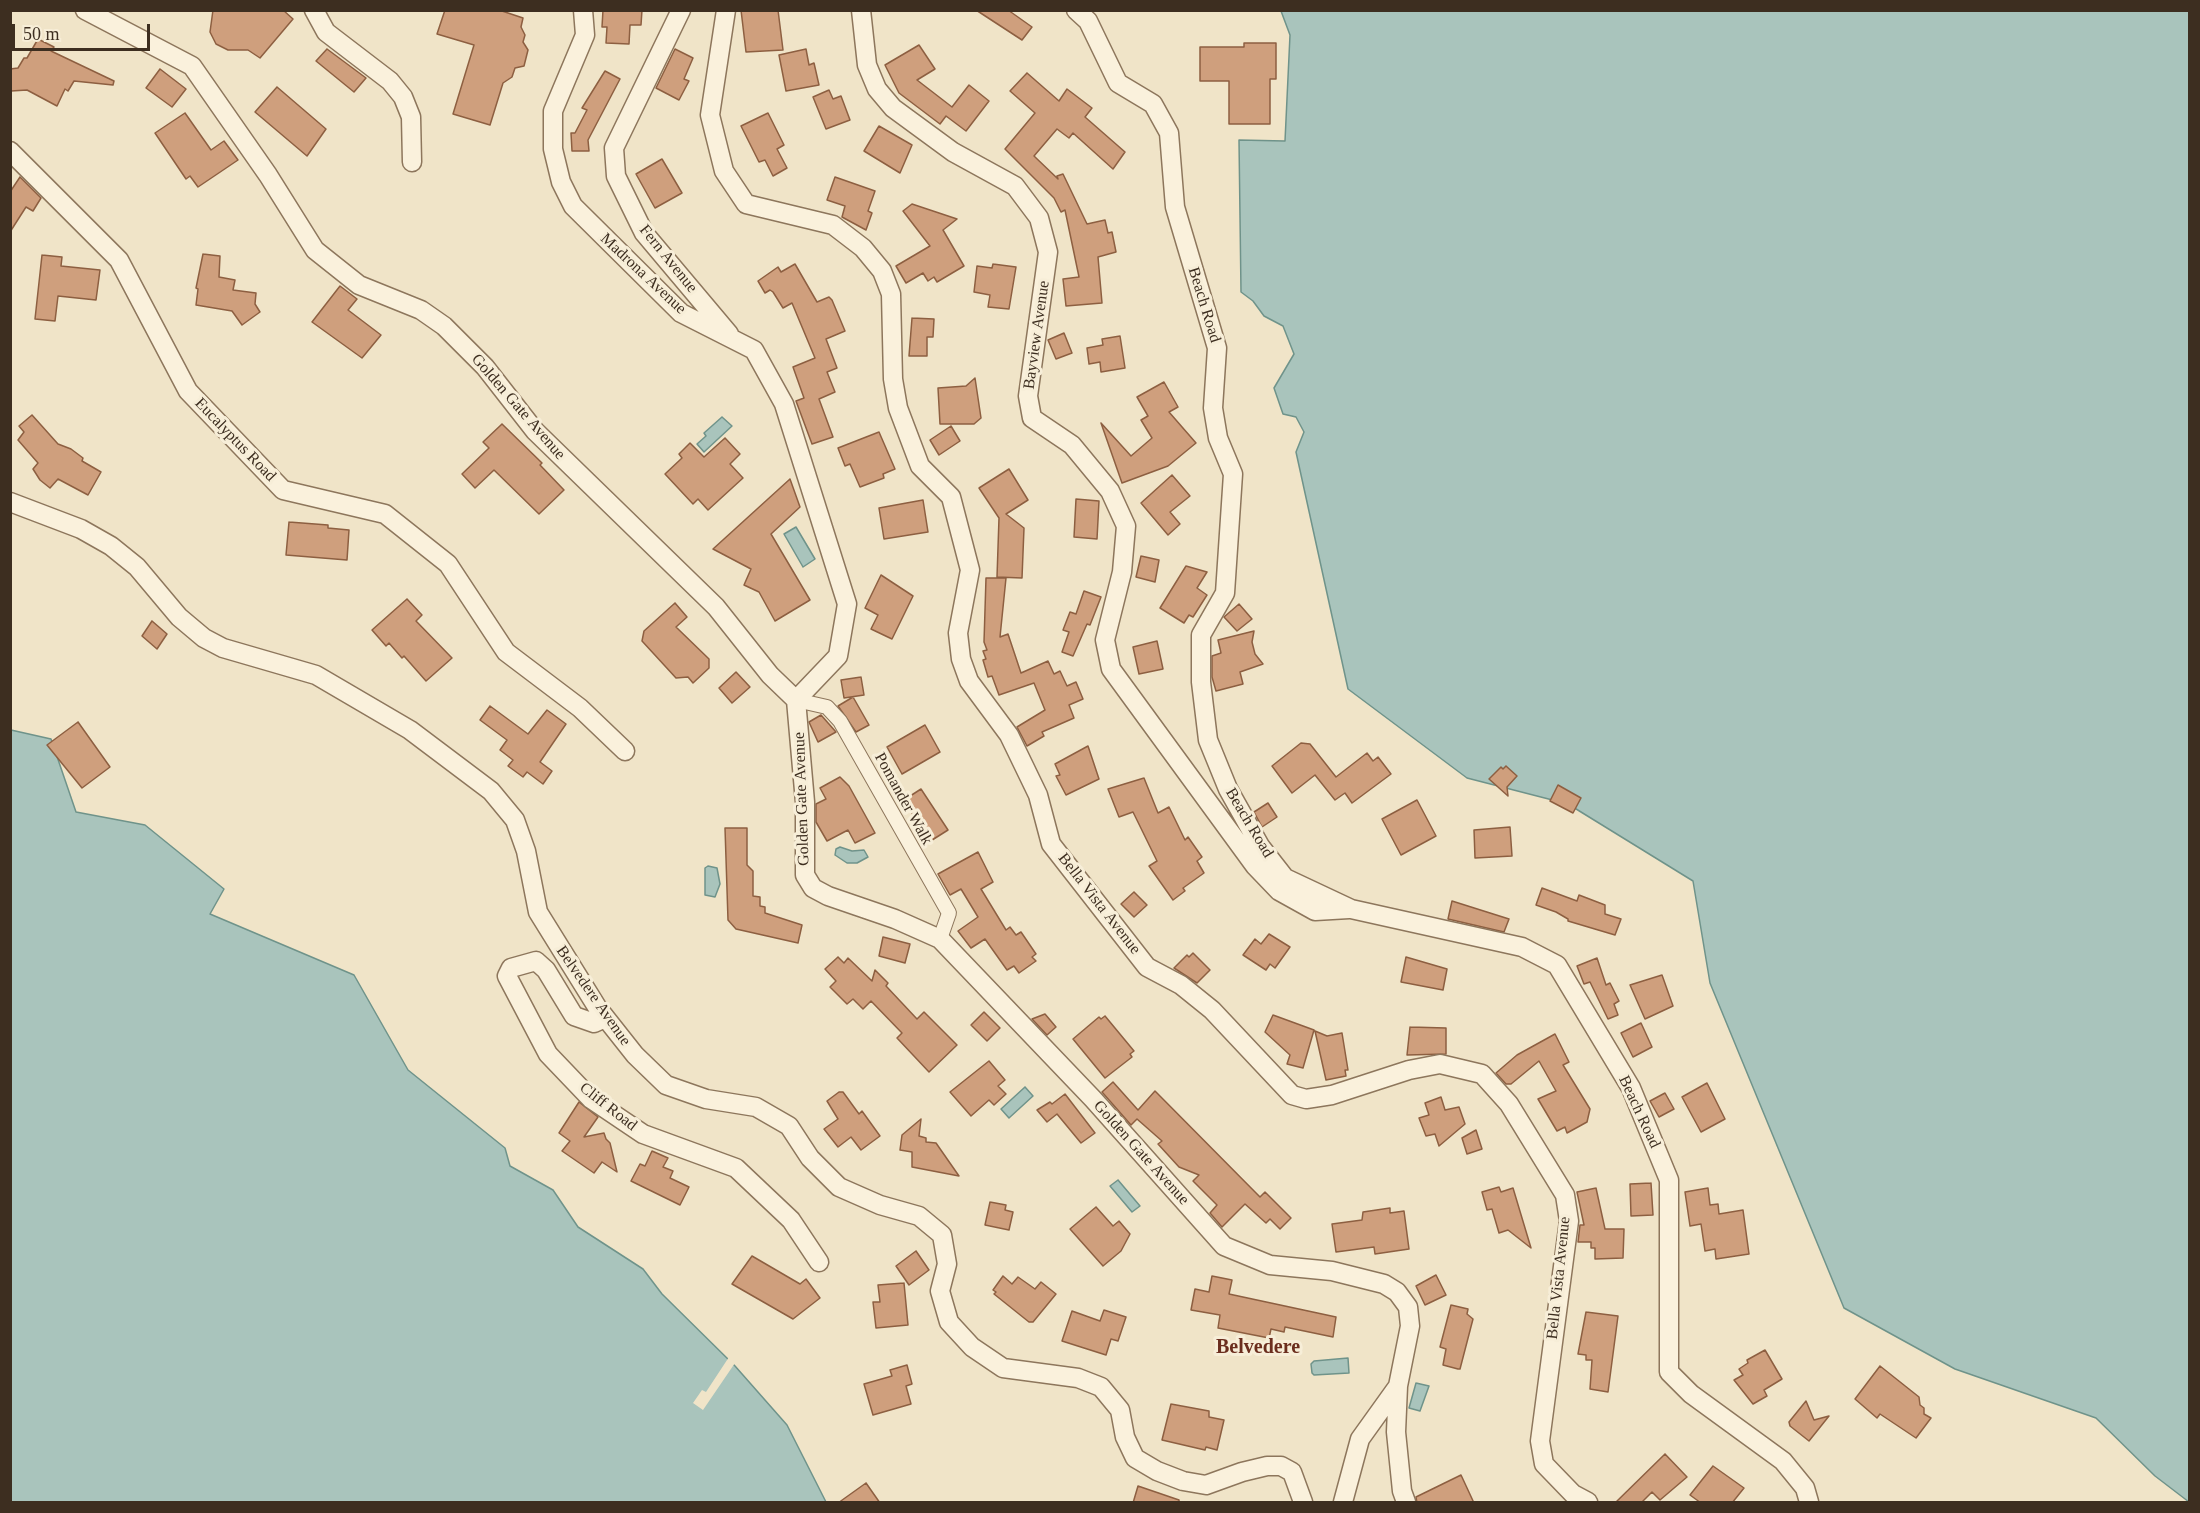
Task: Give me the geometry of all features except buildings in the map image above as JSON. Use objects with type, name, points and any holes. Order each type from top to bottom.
[{"type":"street","name":"Golden Gate Avenue","points":[[85,10],[192,66],[268,175],[315,250],[359,285],[420,310],[444,326],[485,367],[535,431],[716,607],[770,675],[796,700],[805,802],[805,875],[813,888],[828,896],[895,919],[940,939],[1093,1099],[1224,1246],[1270,1265],[1332,1271],[1384,1284],[1397,1292],[1408,1307],[1410,1326],[1398,1386],[1396,1432],[1402,1491],[1406,1503]]},
{"type":"street","points":[[314,10],[326,32],[390,81],[404,96],[411,117],[412,162]]},
{"type":"street","name":"Madrona Avenue","points":[[583,10],[585,35],[553,111],[554,149],[561,182],[573,206],[681,313],[754,350],[784,404],[847,604],[838,656],[796,700]]},
{"type":"street","name":"Fern Avenue","points":[[681,10],[614,148],[616,176],[644,233],[730,336]]},
{"type":"street","name":"Bella Vista Avenue","points":[[726,10],[710,115],[724,171],[746,204],[833,225],[863,248],[882,271],[891,294],[893,379],[898,408],[920,466],[951,497],[970,570],[958,633],[961,659],[969,681],[1009,735],[1038,795],[1051,844],[1147,966],[1181,985],[1212,1010],[1292,1095],[1306,1099],[1332,1095],[1409,1070],[1440,1064],[1482,1074],[1509,1104],[1564,1195],[1569,1221],[1540,1441],[1544,1464],[1573,1494],[1588,1503]]},
{"type":"street","name":"Bayview Avenue","points":[[861,10],[867,64],[877,89],[893,108],[953,152],[1015,186],[1040,218],[1048,252],[1028,396],[1032,418],[1072,445],[1110,491],[1126,526],[1122,572],[1105,640],[1111,669],[1255,866],[1280,891],[1315,911],[1351,909]]},
{"type":"street","name":"Beach Road","points":[[1076,10],[1088,21],[1118,83],[1153,104],[1169,134],[1175,207],[1217,348],[1213,408],[1218,438],[1233,474],[1225,593],[1201,635],[1201,682],[1208,740],[1228,789],[1260,846],[1285,878],[1351,909],[1522,947],[1557,965],[1631,1088],[1669,1180],[1669,1372],[1691,1394],[1783,1461],[1805,1488],[1809,1503]]},
{"type":"street","name":"Eucalyptus Road","points":[[10,152],[119,260],[188,391],[283,490],[385,514],[448,564],[506,652],[579,708],[625,751]]},
{"type":"street","name":"Belvedere Avenue","points":[[10,502],[81,529],[111,546],[137,567],[179,617],[204,638],[223,648],[316,675],[410,730],[491,791],[515,820],[526,851],[538,912],[605,1018],[635,1055],[666,1085],[706,1099],[756,1107],[789,1126],[810,1158],[840,1187],[880,1205],[920,1216],[942,1235],[946,1264],[940,1291],[949,1322],[972,1347],[1003,1368],[1078,1378],[1101,1387],[1120,1410],[1125,1437],[1135,1458],[1156,1471],[1183,1482],[1206,1485],[1250,1470],[1281,1466],[1292,1472],[1302,1503]]},
{"type":"street","name":"Pomander Walk","points":[[796,700],[827,707],[840,721],[949,913],[940,939]]},
{"type":"street","name":"Cliff Road","points":[[605,1018],[594,1023],[574,1016],[546,970],[536,961],[510,968],[507,976],[548,1054],[591,1099],[643,1134],[736,1168],[791,1220],[819,1262]]},
{"type":"street","name":"Golden Gate Avenue","points":[[1343,1503],[1360,1439],[1398,1386]]},
{"type":"water","points":[[1281,11],[2189,11],[2189,1502],[2155,1476],[2096,1418],[1955,1369],[1844,1308],[1710,983],[1693,881],[1568,804],[1467,778],[1348,689],[1296,452],[1304,432],[1296,417],[1283,414],[1274,388],[1294,354],[1283,326],[1264,316],[1253,301],[1241,292],[1239,140],[1285,141],[1290,35]]},
{"type":"water","points":[[722,417],[732,426],[704,452],[697,444],[706,436],[704,433]]},
{"type":"water","points":[[796,527],[815,559],[803,567],[784,534]]},
{"type":"water","points":[[11,730],[51,739],[76,812],[145,825],[224,889],[210,914],[354,975],[408,1070],[505,1148],[510,1166],[553,1190],[578,1227],[643,1269],[662,1294],[735,1366],[787,1425],[826,1502],[11,1502]]},
{"type":"water","points":[[840,847],[852,851],[864,850],[868,857],[857,863],[847,863],[835,855],[836,849]]},
{"type":"water","points":[[708,866],[717,868],[720,884],[715,897],[705,895],[705,868]]},
{"type":"water","points":[[1025,1087],[1033,1096],[1009,1118],[1001,1109]]},
{"type":"water","points":[[1118,1180],[1140,1206],[1132,1212],[1110,1186]]},
{"type":"water","points":[[1348,1358],[1349,1373],[1314,1375],[1312,1373],[1311,1364],[1314,1361]]},
{"type":"water","points":[[1416,1383],[1429,1386],[1420,1411],[1409,1408]]},
{"type":"pier","points":[[729,1357],[735,1363],[703,1410],[693,1403],[702,1390],[706,1392]]},
{"type":"district","name":"Belvedere","points":[[1258,1348]]}]
